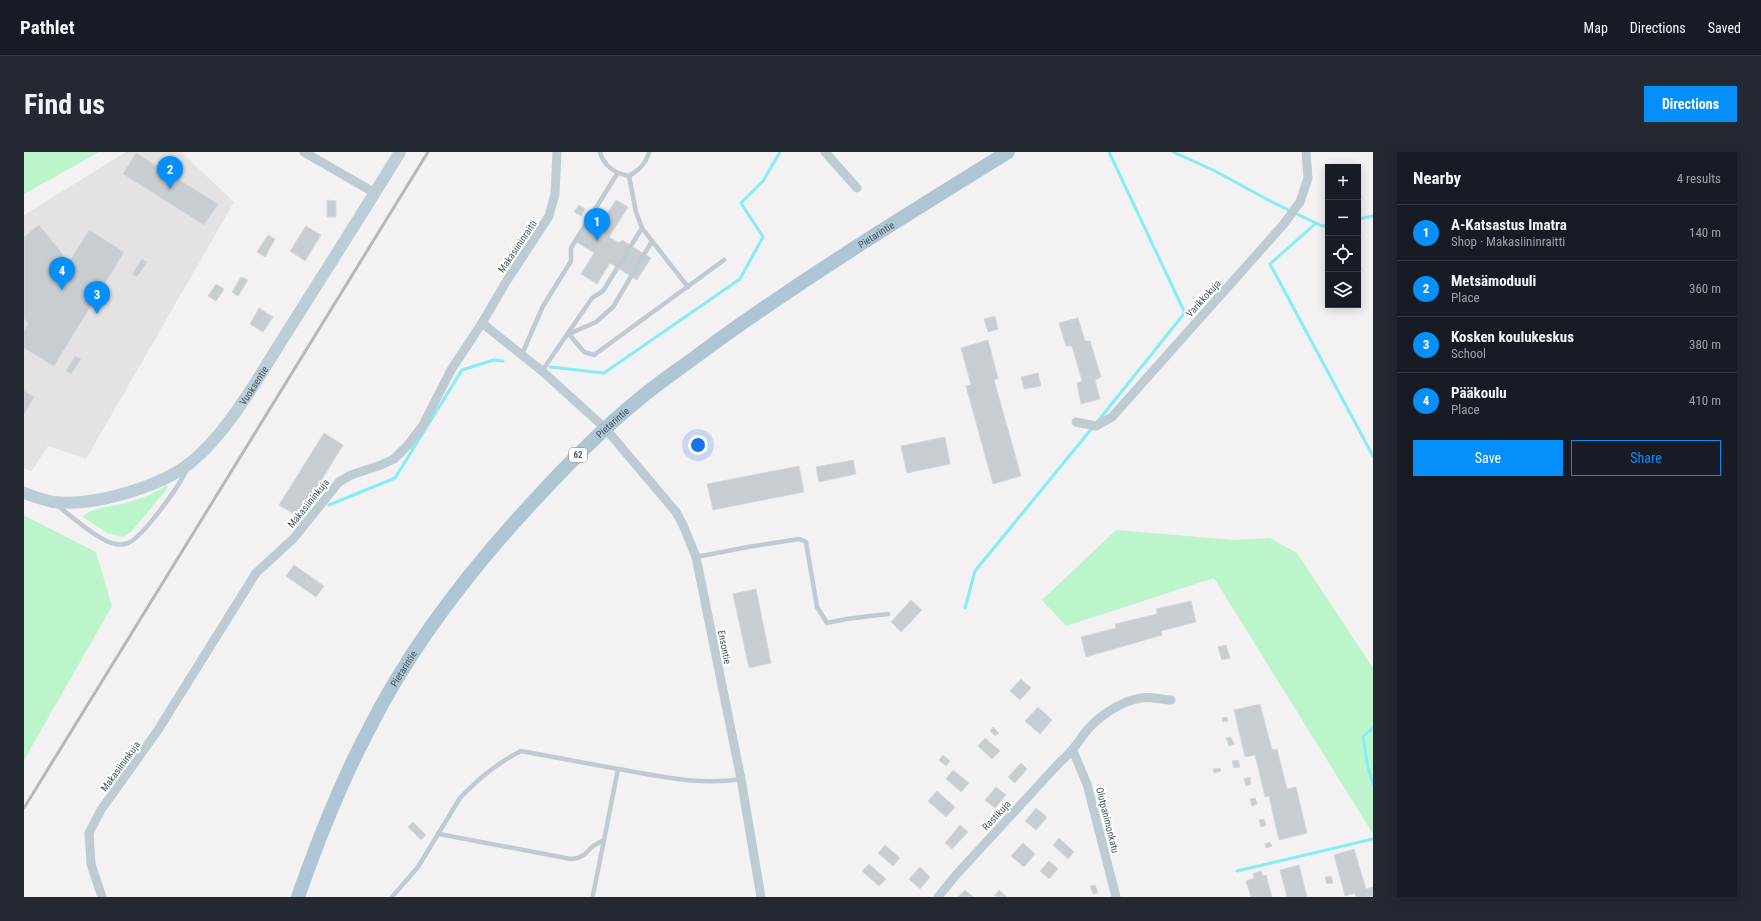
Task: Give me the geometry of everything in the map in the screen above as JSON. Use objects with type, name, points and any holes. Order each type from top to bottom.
[{"type":"main road","name":"Pietarintie","points":[[298,897],[322,832],[368,729],[404,667],[468,576],[557,475],[605,428],[640,398],[746,320],[881,232],[1008,152]]},
{"type":"street","points":[[304,152],[374,193]]},
{"type":"street","name":"Vuoksentie","points":[[24,493],[53,502],[95,501],[116,496],[155,481],[191,462],[216,437],[252,388],[400,152]]},
{"type":"street","name":"Makasiininraitti","points":[[482,323],[506,282],[549,216],[555,194],[557,152]]},
{"type":"street","points":[[825,152],[857,188]]},
{"type":"street","name":"Varikkokuja","points":[[1076,422],[1096,426],[1112,417],[1283,225],[1300,202],[1308,178],[1306,152]]},
{"type":"street","points":[[482,323],[542,371],[605,428]]},
{"type":"street","name":"Makasiininkuja","points":[[102,897],[91,864],[89,833],[101,810],[158,730],[256,573],[293,539],[339,482],[351,475],[394,459],[408,446],[423,425],[451,370],[482,323]]},
{"type":"street","name":"Ensontie","points":[[605,428],[676,512],[696,557],[741,779],[761,897]]},
{"type":"street","name":"Rastikuja","points":[[938,897],[961,869],[1060,762],[1073,751],[1084,734],[1103,715],[1120,706],[1141,698],[1172,700]]},
{"type":"street","name":"Olutpanimonkatu","points":[[1073,751],[1087,784],[1116,897]]},
{"type":"lane","points":[[600,152],[606,165],[617,174],[629,176],[640,170],[648,158],[649,152]]},
{"type":"lane","points":[[522,354],[543,306],[571,261],[571,248],[617,174]]},
{"type":"lane","points":[[629,176],[636,212],[642,228],[688,287]]},
{"type":"lane","points":[[542,371],[569,334],[592,298],[603,291],[642,228]]},
{"type":"lane","points":[[569,334],[596,322],[613,307],[652,241]]},
{"type":"lane","points":[[569,334],[584,352],[594,355],[724,260]]},
{"type":"lane","points":[[53,502],[104,540],[116,544],[128,543],[137,537],[167,501],[182,481],[191,462]]},
{"type":"lane","points":[[696,557],[799,539],[806,542],[817,607],[827,623],[846,618],[888,614]]},
{"type":"lane","points":[[392,897],[418,868],[454,808],[467,790],[508,757],[521,751],[618,770],[691,781],[721,782],[741,779]]},
{"type":"lane","points":[[593,895],[618,770]]},
{"type":"lane","points":[[439,834],[571,859],[578,858],[585,854],[593,846],[604,840]]},
{"type":"shaded area","points":[[126,152],[181,152],[234,202],[86,459],[48,446],[31,472],[24,468],[24,215]]},
{"type":"green space","points":[[24,152],[99,152],[24,194]]},
{"type":"green space","points":[[166,485],[168,486],[167,489],[131,532],[123,537],[107,533],[83,517],[90,511],[96,509],[126,503],[141,498]]},
{"type":"green space","points":[[25,516],[96,552],[112,606],[24,760],[24,517]]},
{"type":"green space","points":[[1116,530],[1234,540],[1270,538],[1297,553],[1373,668],[1373,834],[1214,578],[1066,626],[1042,600]]},
{"type":"building","points":[[136,153],[218,204],[204,225],[123,174]]},
{"type":"building","points":[[327,200],[336,201],[336,217],[327,217]]},
{"type":"building","points":[[616,200],[628,207],[609,237],[619,243],[622,240],[651,258],[637,280],[610,263],[597,284],[581,274],[594,253],[577,242],[591,221],[599,226]]},
{"type":"building","points":[[579,205],[585,209],[581,216],[574,212]]},
{"type":"building","points":[[39,225],[69,262],[89,230],[124,252],[54,366],[24,348],[24,331],[28,324],[24,318],[24,237]]},
{"type":"building","points":[[306,226],[321,235],[305,261],[290,251]]},
{"type":"building","points":[[268,235],[275,239],[265,257],[257,252]]},
{"type":"building","points":[[142,259],[147,262],[137,277],[132,274]]},
{"type":"building","points":[[241,277],[248,280],[238,296],[232,292]]},
{"type":"building","points":[[216,284],[224,289],[216,301],[208,296]]},
{"type":"building","points":[[259,308],[273,317],[263,332],[250,324]]},
{"type":"building","points":[[995,316],[998,329],[988,332],[984,319]]},
{"type":"building","points":[[1078,318],[1085,341],[1090,341],[1101,377],[1095,380],[1100,399],[1081,404],[1077,383],[1082,381],[1072,346],[1066,346],[1059,323]]},
{"type":"building","points":[[988,340],[998,378],[994,380],[1021,476],[993,484],[966,386],[971,385],[961,348]]},
{"type":"building","points":[[75,356],[81,359],[71,374],[66,371]]},
{"type":"building","points":[[1038,373],[1041,386],[1024,389],[1021,377]]},
{"type":"building","points":[[24,391],[34,397],[24,414]]},
{"type":"building","points":[[324,433],[343,445],[299,517],[279,505]]},
{"type":"building","points":[[945,437],[950,464],[907,473],[901,446]]},
{"type":"building","points":[[853,460],[856,474],[819,482],[816,467]]},
{"type":"building","points":[[799,466],[804,492],[713,510],[707,484]]},
{"type":"building","points":[[294,565],[324,586],[316,597],[286,576]]},
{"type":"building","points":[[756,589],[771,663],[749,668],[733,594]]},
{"type":"building","points":[[911,600],[922,610],[901,632],[891,622]]},
{"type":"building","points":[[1191,601],[1196,622],[1161,631],[1162,635],[1086,657],[1081,637],[1116,628],[1115,624],[1157,614],[1156,609]]},
{"type":"building","points":[[1226,645],[1230,658],[1222,660],[1218,647]]},
{"type":"building","points":[[1021,679],[1031,688],[1020,700],[1010,691]]},
{"type":"building","points":[[1260,704],[1272,750],[1277,749],[1287,789],[1296,787],[1307,833],[1279,840],[1269,796],[1265,797],[1255,755],[1245,757],[1234,710]]},
{"type":"building","points":[[1038,707],[1052,720],[1040,734],[1025,721]]},
{"type":"building","points":[[1227,717],[1228,721],[1223,722],[1222,718]]},
{"type":"building","points":[[993,727],[999,733],[995,736],[990,731]]},
{"type":"building","points":[[1231,737],[1234,744],[1229,746],[1226,738]]},
{"type":"building","points":[[985,738],[1000,751],[992,759],[978,746]]},
{"type":"building","points":[[943,755],[950,761],[946,766],[939,760]]},
{"type":"building","points":[[1238,760],[1240,767],[1234,768],[1232,761]]},
{"type":"building","points":[[1021,763],[1027,769],[1015,783],[1008,777]]},
{"type":"building","points":[[1220,768],[1221,771],[1214,773],[1213,769]]},
{"type":"building","points":[[953,770],[969,783],[961,792],[946,779]]},
{"type":"building","points":[[1250,777],[1251,784],[1246,786],[1244,779]]},
{"type":"building","points":[[996,787],[1006,795],[995,808],[985,800]]},
{"type":"building","points":[[937,791],[955,807],[946,817],[928,801]]},
{"type":"building","points":[[1255,798],[1257,804],[1252,806],[1250,799]]},
{"type":"building","points":[[1036,808],[1047,817],[1036,830],[1025,821]]},
{"type":"building","points":[[1264,819],[1266,825],[1261,827],[1259,820]]},
{"type":"building","points":[[413,822],[426,835],[421,840],[408,827]]},
{"type":"building","points":[[960,825],[968,832],[952,849],[945,843]]},
{"type":"building","points":[[1059,838],[1074,852],[1068,859],[1053,845]]},
{"type":"building","points":[[1270,842],[1272,846],[1266,848],[1265,844]]},
{"type":"building","points":[[1023,843],[1035,854],[1024,867],[1011,856]]},
{"type":"building","points":[[885,845],[900,858],[893,866],[878,853]]},
{"type":"building","points":[[1354,849],[1366,889],[1373,887],[1373,897],[1356,897],[1355,893],[1345,896],[1334,855]]},
{"type":"building","points":[[1049,861],[1058,869],[1049,879],[1040,871]]},
{"type":"building","points":[[869,864],[886,879],[879,886],[862,871]]},
{"type":"building","points":[[1299,865],[1307,897],[1287,897],[1280,870]]},
{"type":"building","points":[[920,867],[930,877],[920,889],[909,879]]},
{"type":"building","points":[[1261,871],[1263,876],[1266,875],[1272,897],[1251,897],[1246,881],[1254,878],[1253,874]]},
{"type":"building","points":[[1331,876],[1333,883],[1327,884],[1325,877]]},
{"type":"building","points":[[1095,885],[1098,893],[1093,894],[1090,886]]},
{"type":"building","points":[[965,890],[973,897],[958,897]]},
{"type":"building","points":[[999,890],[1007,897],[994,896]]},
{"type":"waterway","points":[[550,367],[604,373],[740,279],[763,237],[741,203],[763,181],[780,152]]},
{"type":"waterway","points":[[1098,421],[1183,315],[1184,311],[1109,152]]},
{"type":"waterway","points":[[1173,152],[1213,170],[1272,202],[1322,226],[1325,226]]},
{"type":"waterway","points":[[1361,218],[1373,216]]},
{"type":"waterway","points":[[1316,223],[1270,264],[1373,456]]},
{"type":"waterway","points":[[329,505],[395,478],[462,370],[494,360],[503,361]]},
{"type":"waterway","points":[[965,608],[975,571],[1093,427]]},
{"type":"waterway","points":[[1373,728],[1363,737],[1368,768],[1373,784]]},
{"type":"waterway","points":[[1237,871],[1373,839]]},
{"type":"railway","points":[[24,808],[428,152]]},
{"type":"place","name":"Metsämoduuli","points":[[170,189]]},
{"type":"place","name":"A-Katsastus Imatra","points":[[597,241]]},
{"type":"place","name":"Pääkoulu","points":[[62,290]]},
{"type":"place","name":"Kosken koulukeskus","points":[[97,314]]}]
